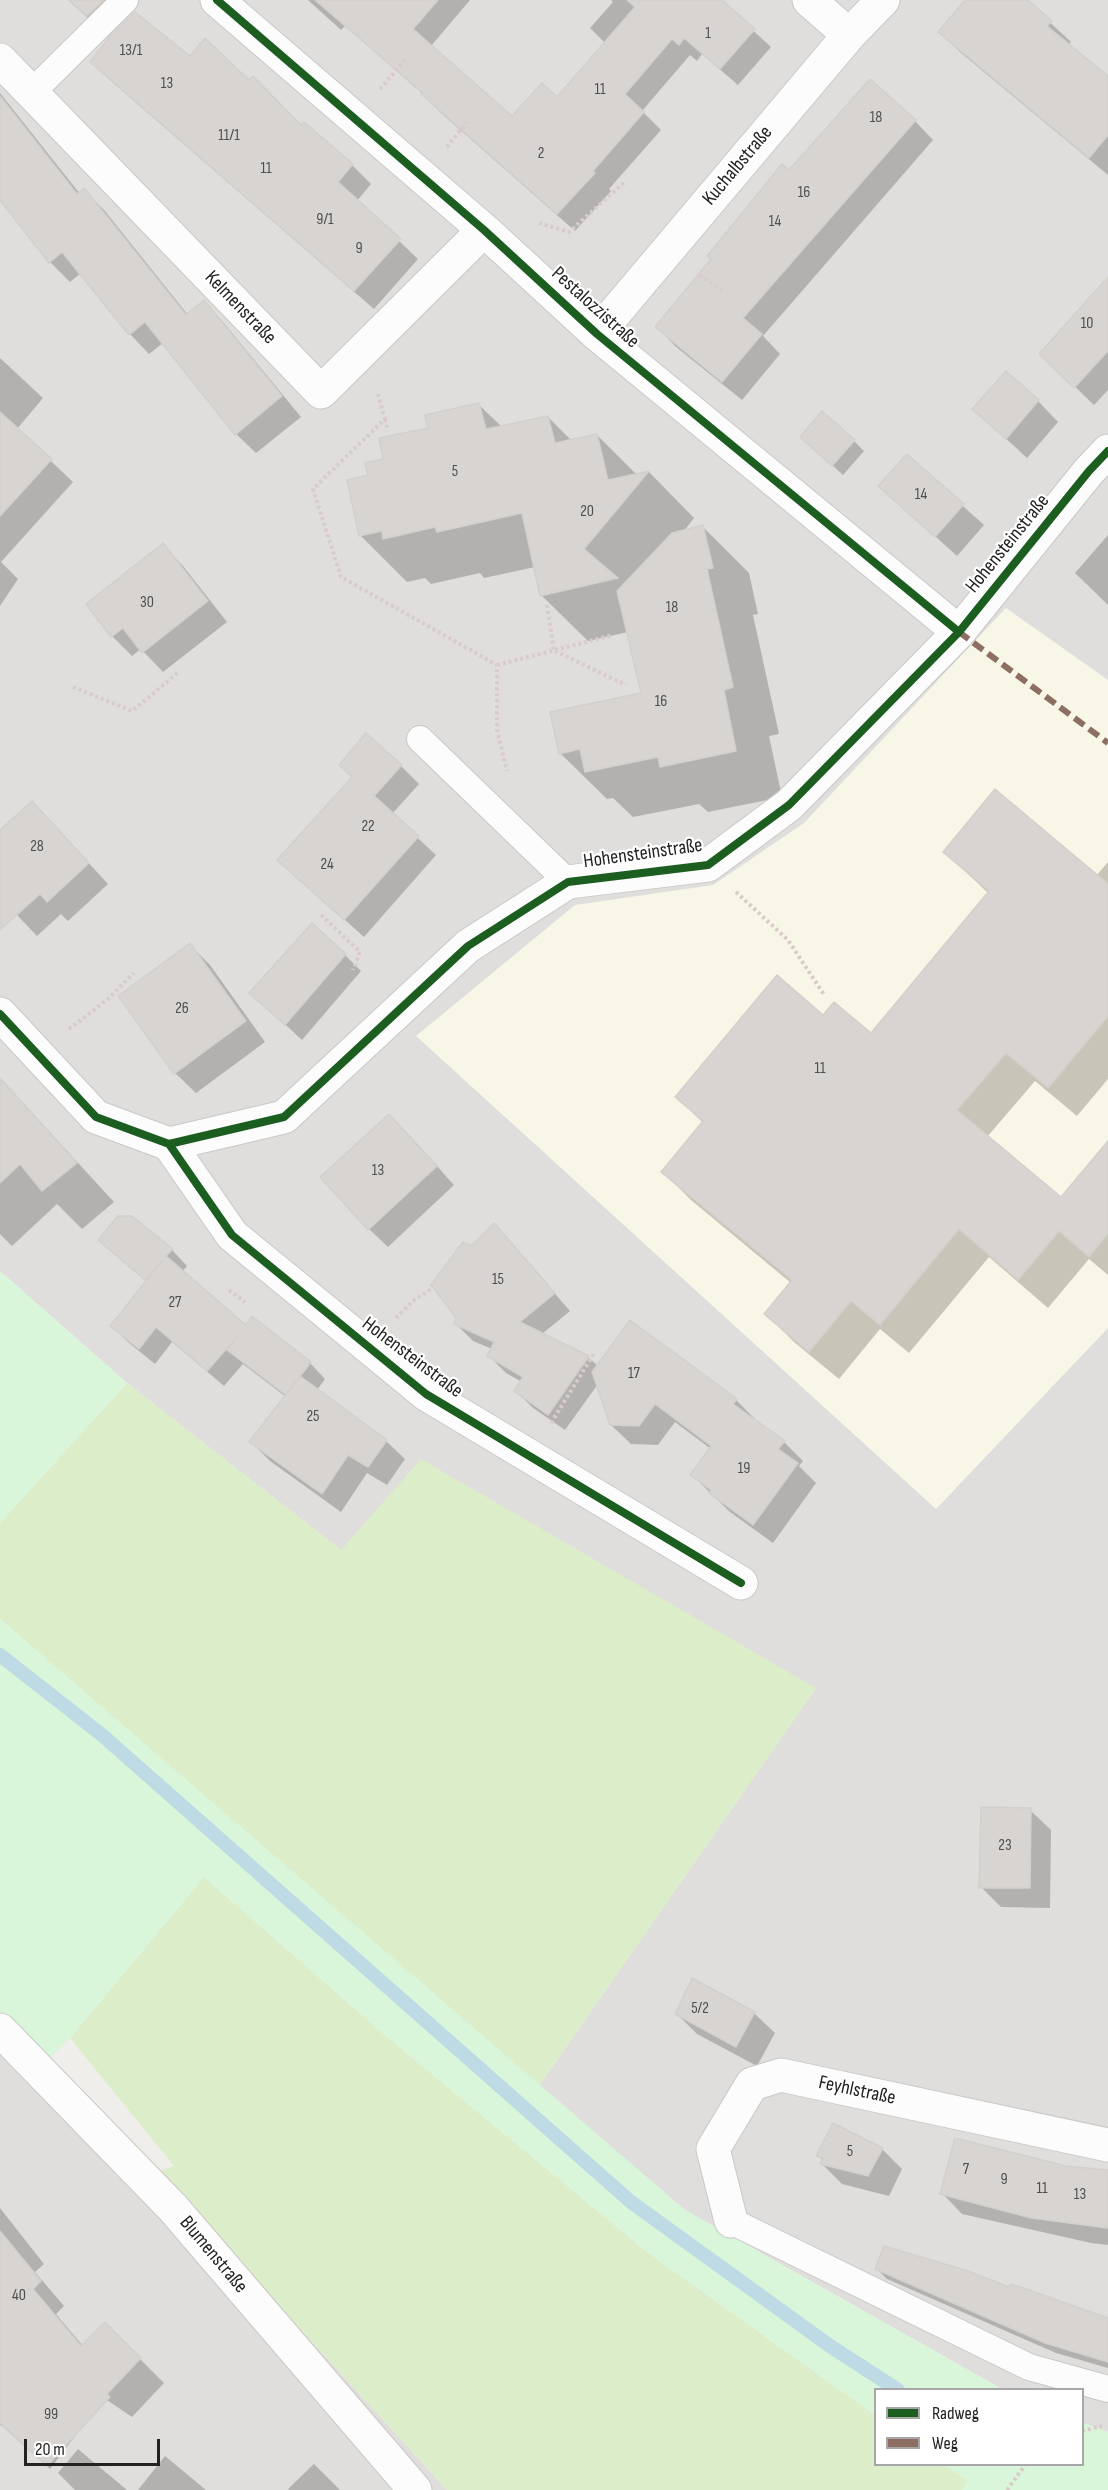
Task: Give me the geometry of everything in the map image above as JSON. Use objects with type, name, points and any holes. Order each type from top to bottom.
[{"type":"street","name":"Pestalozzistraße","points":[[217,0],[495,239],[597,334],[959,632]]},
{"type":"street","points":[[809,0],[849,35]]},
{"type":"street","name":"Kuchalbstraße","points":[[597,334],[849,35],[883,0]]},
{"type":"street","name":"Kelmenstraße","points":[[0,60],[321,392],[365,348],[495,239]]},
{"type":"street","name":"Hohensteinstraße","points":[[741,1583],[426,1394],[232,1235],[169,1144],[284,1117],[468,946],[568,882],[708,866],[789,805],[959,632],[1089,471],[1108,451]]},
{"type":"street","points":[[0,1014],[96,1117],[169,1144]]},
{"type":"street","name":"Blumenstraße","points":[[0,2030],[173,2208],[415,2490]]},
{"type":"street","name":"Feyhlstraße","points":[[731,2221],[713,2149],[752,2084],[781,2075],[1108,2145]]},
{"type":"lane","points":[[31,93],[125,0]]},
{"type":"lane","points":[[420,739],[568,882]]},
{"type":"lane","points":[[731,2221],[1029,2367],[1108,2390]]},
{"type":"path","points":[[495,239],[533,221],[569,232],[626,181]]},
{"type":"path","points":[[365,348],[388,431]]},
{"type":"path","points":[[385,419],[313,489],[341,577],[497,665],[613,635]]},
{"type":"path","points":[[547,605],[554,651]]},
{"type":"path","points":[[554,651],[626,685]]},
{"type":"path","points":[[497,665],[497,729]]},
{"type":"path","points":[[73,687],[132,711],[180,671]]},
{"type":"path","points":[[708,866],[788,940],[825,996]]},
{"type":"path","points":[[321,915],[360,952],[353,970]]},
{"type":"path","points":[[37,1054],[107,1000],[134,973]]},
{"type":"path","points":[[526,1454],[544,1436],[595,1352]]},
{"type":"path","points":[[1084,2432],[1108,2424]]},
{"type":"path","points":[[1007,2490],[1025,2466]]},
{"type":"shaded area","points":[[0,0],[1108,0],[1108,2432],[1084,2423],[1084,2388],[1000,2388],[685,2210],[539,2086],[816,1688],[341,1550],[127,1383],[0,1271]]},
{"type":"shaded area","points":[[1006,608],[1108,680],[1108,1328],[936,1509],[416,1036],[575,905],[713,885],[804,823]]},
{"type":"shaded area","points":[[0,2014],[157,2172],[447,2490],[0,2490]]},
{"type":"green space","points":[[0,1271],[127,1383],[0,1523]]},
{"type":"green space","points":[[127,1383],[341,1550],[421,1459],[816,1688],[539,2086],[0,1619],[0,1523]]},
{"type":"green space","points":[[0,1619],[685,2210],[1000,2388],[874,2388],[874,2414],[647,2252],[386,2036],[204,1877],[70,2038],[46,2062],[0,2014]]},
{"type":"green space","points":[[204,1877],[386,2036],[647,2252],[874,2414],[874,2466],[946,2466],[968,2481],[962,2490],[447,2490],[157,2172],[174,2166],[70,2038]]},
{"type":"green space","points":[[1084,2423],[1108,2432],[1108,2490],[962,2490],[968,2481],[946,2466],[1084,2466]]},
{"type":"building","points":[[69,0],[104,0],[87,16]]},
{"type":"building","points":[[315,0],[438,0],[413,29],[512,116],[542,83],[557,97],[635,7],[627,0],[722,0],[755,29],[720,69],[684,38],[679,45],[672,39],[625,94],[644,112],[593,171],[595,173],[557,214],[421,94],[423,93]]},
{"type":"building","points":[[965,0],[1028,0],[1052,21],[1047,26],[1108,76],[1108,135],[1089,158],[938,32]]},
{"type":"building","points":[[135,12],[190,56],[205,38],[249,80],[253,76],[301,125],[304,122],[353,164],[338,182],[401,239],[354,291],[90,62],[110,36]]},
{"type":"building","points":[[870,79],[916,120],[743,318],[762,334],[722,382],[655,327],[711,259],[707,256],[782,164],[789,170]]},
{"type":"building","points":[[0,96],[77,194],[84,188],[186,315],[204,300],[282,396],[235,435],[145,322],[129,335],[62,252],[49,263],[0,200]]},
{"type":"building","points":[[1108,277],[1108,351],[1074,388],[1039,354]]},
{"type":"building","points":[[1006,371],[1039,400],[1006,439],[972,409]]},
{"type":"building","points":[[479,403],[486,429],[548,416],[555,443],[597,434],[608,480],[649,471],[584,549],[618,578],[540,596],[522,513],[437,532],[435,527],[383,539],[382,531],[359,536],[347,480],[368,475],[365,463],[383,459],[379,438],[428,428],[425,415]]},
{"type":"building","points":[[822,411],[855,440],[832,466],[800,437]]},
{"type":"building","points":[[0,412],[52,459],[0,516]]},
{"type":"building","points":[[907,454],[964,504],[935,537],[878,486]]},
{"type":"building","points":[[703,525],[713,568],[707,569],[733,687],[724,690],[736,751],[660,767],[658,757],[585,772],[580,749],[559,754],[550,712],[641,693],[617,591],[672,533]]},
{"type":"building","points":[[163,543],[208,601],[142,653],[123,628],[111,637],[86,604]]},
{"type":"building","points":[[366,733],[402,765],[374,796],[419,836],[344,920],[277,860],[352,777],[339,765]]},
{"type":"building","points":[[995,789],[1108,884],[1108,1016],[1048,1088],[1006,1053],[957,1110],[1061,1197],[1108,1141],[1108,1233],[1089,1257],[1059,1231],[1018,1280],[959,1229],[880,1325],[851,1301],[809,1352],[764,1314],[792,1280],[661,1172],[703,1121],[675,1097],[777,975],[823,1015],[834,1002],[871,1033],[989,891],[943,852]]},
{"type":"building","points":[[32,801],[89,863],[47,902],[40,894],[0,930],[0,830]]},
{"type":"building","points":[[312,923],[346,954],[285,1025],[249,993]]},
{"type":"building","points":[[190,943],[246,1021],[174,1074],[118,996]]},
{"type":"building","points":[[0,1078],[77,1163],[42,1191],[20,1164],[0,1183]]},
{"type":"building","points":[[389,1114],[437,1166],[368,1230],[320,1177]]},
{"type":"building","points":[[118,1216],[132,1216],[173,1249],[166,1256],[246,1325],[252,1316],[311,1362],[286,1395],[227,1350],[237,1337],[207,1371],[156,1327],[139,1349],[110,1326],[162,1261],[145,1280],[98,1240]]},
{"type":"building","points":[[494,1223],[555,1293],[520,1322],[589,1356],[548,1415],[514,1391],[523,1377],[487,1356],[494,1342],[454,1324],[456,1318],[431,1285],[463,1242],[471,1246]]},
{"type":"building","points":[[630,1320],[737,1399],[733,1404],[785,1441],[778,1449],[798,1463],[753,1525],[709,1493],[711,1490],[690,1475],[711,1446],[655,1404],[639,1426],[610,1425],[592,1372]]},
{"type":"building","points":[[300,1376],[387,1440],[368,1467],[348,1455],[322,1494],[249,1442]]},
{"type":"building","points":[[981,1807],[1031,1808],[1030,1888],[979,1888]]},
{"type":"building","points":[[692,1978],[755,2012],[736,2047],[675,2014]]},
{"type":"building","points":[[833,2123],[883,2148],[868,2176],[820,2164],[823,2158],[816,2156]]},
{"type":"building","points":[[955,2138],[1066,2166],[1108,2170],[1108,2228],[1031,2218],[940,2194]]},
{"type":"building","points":[[0,2231],[41,2281],[33,2289],[81,2346],[105,2322],[141,2358],[107,2394],[110,2397],[47,2466],[0,2423]]},
{"type":"building","points":[[884,2246],[968,2271],[1009,2287],[1010,2284],[1029,2290],[1108,2318],[1108,2362],[1045,2343],[875,2269]]},
{"type":"waterway","points":[[0,1655],[102,1735],[631,2202],[830,2346],[895,2388]]},
{"type":"marked path","points":[[959,632],[1108,743]]},
{"type":"cycle path","points":[[217,0],[484,230],[597,334],[959,632]]},
{"type":"cycle path","points":[[169,1144],[284,1117],[468,946],[568,882],[708,865],[789,805],[959,632],[1089,471],[1108,451]]},
{"type":"cycle path","points":[[0,1014],[96,1117],[169,1144],[232,1235],[426,1394],[741,1583]]}]
